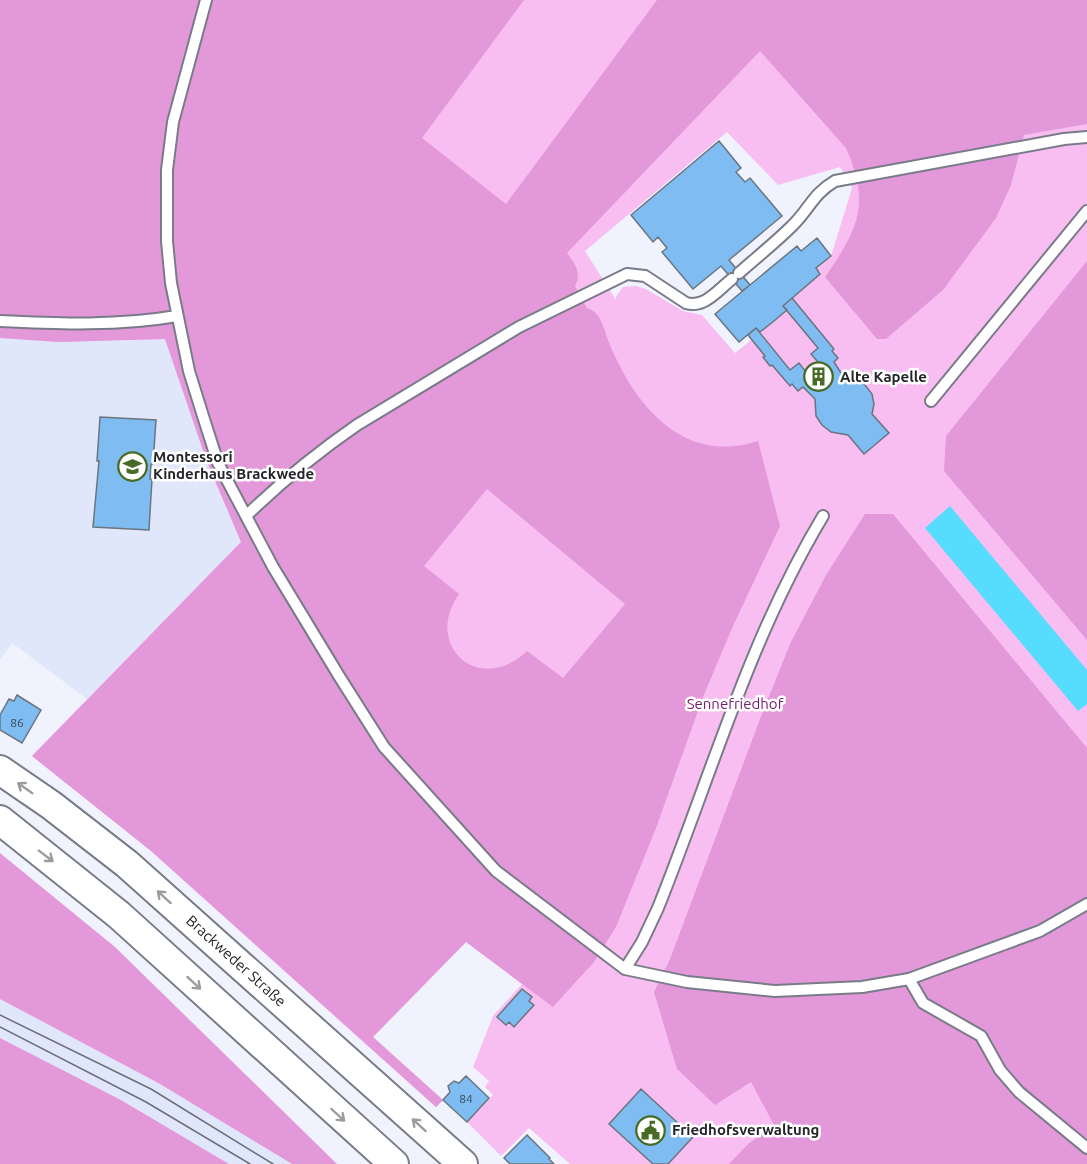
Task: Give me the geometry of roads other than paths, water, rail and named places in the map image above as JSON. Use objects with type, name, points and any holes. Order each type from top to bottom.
[{"type":"main road","name":"Brackweder Straße","points":[[0,770],[127,864],[463,1164]]},
{"type":"main road","points":[[0,820],[119,915],[394,1164]]},
{"type":"lane","points":[[206,0],[173,122],[167,170],[167,241],[171,284],[189,371],[218,463],[303,617],[384,747],[496,871],[625,969],[687,982],[775,991],[862,987],[909,979],[1040,931],[1087,904]]},
{"type":"lane","points":[[246,516],[287,478],[357,424],[519,327],[627,274],[645,276],[686,303],[694,305],[702,303],[792,227],[817,194],[835,181],[1064,139],[1087,137]]},
{"type":"lane","points":[[931,401],[1087,212]]},
{"type":"lane","points":[[0,321],[77,324],[157,320],[177,316]]},
{"type":"lane","points":[[625,969],[646,934],[658,908],[761,638],[788,579],[823,516]]},
{"type":"lane","points":[[909,979],[923,1003],[981,1036],[1000,1070],[1019,1092],[1087,1148]]},
{"type":"water","points":[[950,506],[1087,670],[1087,704],[1078,711],[925,528]]},
{"type":"tram line","points":[[0,1015],[151,1089],[273,1164]]},
{"type":"tram line","points":[[0,1027],[146,1102],[250,1164]]},
{"type":"place","name":"Alte Kapelle","points":[[819,377]]},
{"type":"place","name":"Montessori Kinderhaus Brackwede","points":[[132,466]]},
{"type":"place","name":"Friedhofsverwaltung","points":[[651,1130]]},
{"type":"park label","name":"Sennefriedhof","points":[[735,704]]}]
